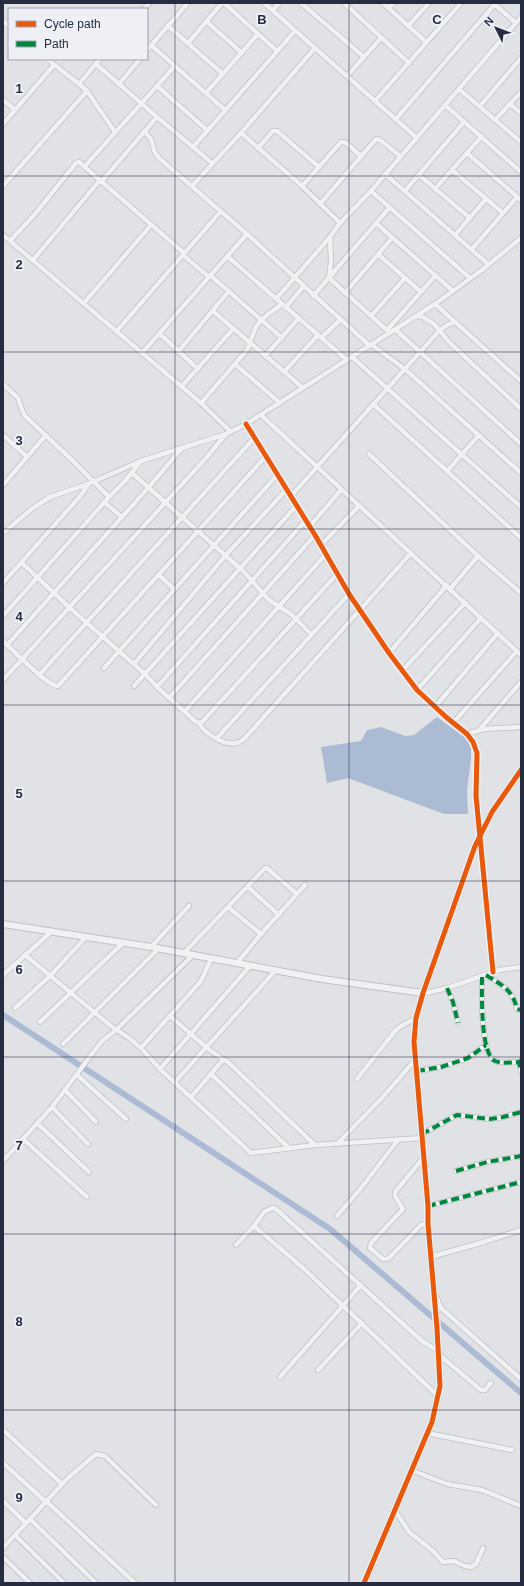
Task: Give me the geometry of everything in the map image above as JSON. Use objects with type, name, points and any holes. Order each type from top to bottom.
[{"type":"street","points":[[148,49],[188,3]]},
{"type":"street","points":[[188,43],[223,3],[277,51]]},
{"type":"street","points":[[264,3],[417,138]]},
{"type":"street","points":[[273,10],[279,3]]},
{"type":"street","points":[[301,3],[364,57]]},
{"type":"street","points":[[383,3],[426,42]]},
{"type":"street","points":[[389,8],[393,3]]},
{"type":"street","points":[[408,26],[429,3]]},
{"type":"street","points":[[375,101],[461,3]]},
{"type":"street","points":[[345,4],[409,63]]},
{"type":"street","points":[[396,119],[494,4],[516,23]]},
{"type":"street","points":[[276,299],[330,237],[340,223],[371,191],[521,17]]},
{"type":"street","points":[[206,21],[242,53]]},
{"type":"street","points":[[168,26],[223,74]]},
{"type":"street","points":[[193,147],[295,31]]},
{"type":"street","points":[[206,93],[258,34]]},
{"type":"street","points":[[347,76],[381,38]]},
{"type":"street","points":[[151,46],[225,110]]},
{"type":"street","points":[[192,186],[241,133],[315,48]]},
{"type":"street","points":[[480,106],[521,58]]},
{"type":"street","points":[[48,60],[87,91],[115,132]]},
{"type":"street","points":[[79,84],[99,60]]},
{"type":"street","points":[[119,84],[139,60]]},
{"type":"street","points":[[96,64],[212,163]]},
{"type":"street","points":[[3,124],[54,65]]},
{"type":"street","points":[[85,166],[175,66]]},
{"type":"street","points":[[157,86],[207,130]]},
{"type":"street","points":[[459,89],[521,142]]},
{"type":"street","points":[[3,186],[87,91]]},
{"type":"street","points":[[495,120],[521,92]]},
{"type":"street","points":[[3,100],[15,110]]},
{"type":"street","points":[[510,104],[521,113]]},
{"type":"street","points":[[445,105],[482,136],[521,172]]},
{"type":"street","points":[[33,260],[157,117]]},
{"type":"street","points":[[404,191],[464,122]]},
{"type":"street","points":[[144,131],[151,139],[155,152],[159,158],[247,234],[340,320],[371,345],[406,370],[521,473]]},
{"type":"street","points":[[258,148],[273,131],[277,131],[319,167]]},
{"type":"street","points":[[241,133],[302,186],[340,223]]},
{"type":"street","points":[[435,189],[482,136]]},
{"type":"street","points":[[320,204],[377,139],[400,156]]},
{"type":"street","points":[[302,186],[341,142],[346,143],[361,156]]},
{"type":"street","points":[[467,153],[519,198],[503,213],[472,249]]},
{"type":"street","points":[[10,241],[35,214],[76,163],[81,163],[282,338]]},
{"type":"street","points":[[452,170],[503,213]]},
{"type":"street","points":[[385,174],[488,264]]},
{"type":"street","points":[[419,175],[470,218]]},
{"type":"street","points":[[371,191],[470,278]]},
{"type":"street","points":[[455,235],[486,199]]},
{"type":"street","points":[[313,296],[377,224],[390,207]]},
{"type":"street","points":[[116,332],[221,211]]},
{"type":"street","points":[[377,224],[453,291]]},
{"type":"street","points":[[84,304],[151,225]]},
{"type":"street","points":[[142,353],[247,234]]},
{"type":"street","points":[[3,235],[201,403],[228,433]]},
{"type":"street","points":[[329,278],[331,262],[330,237]]},
{"type":"street","points":[[345,292],[392,238]]},
{"type":"street","points":[[329,278],[389,331],[396,330],[453,291],[521,238]]},
{"type":"street","points":[[378,255],[421,292]]},
{"type":"street","points":[[227,256],[347,360]]},
{"type":"street","points":[[3,533],[46,499],[91,483],[141,461],[228,433],[246,424],[280,403],[302,387],[371,345],[389,331],[436,275]]},
{"type":"street","points":[[371,316],[405,278]]},
{"type":"street","points":[[201,403],[251,344],[254,330],[261,319],[284,306],[304,286]]},
{"type":"street","points":[[178,352],[229,291]]},
{"type":"street","points":[[435,304],[521,381]]},
{"type":"street","points":[[213,311],[302,387]]},
{"type":"street","points":[[417,316],[423,317],[430,321],[449,342],[521,409]]},
{"type":"street","points":[[265,356],[299,318]]},
{"type":"street","points":[[284,372],[319,336],[340,320]]},
{"type":"street","points":[[291,496],[440,331],[447,325],[455,322]]},
{"type":"street","points":[[181,387],[233,329]]},
{"type":"street","points":[[396,330],[521,444]]},
{"type":"street","points":[[160,334],[198,369]]},
{"type":"street","points":[[352,357],[521,506]]},
{"type":"street","points":[[235,364],[280,403]]},
{"type":"street","points":[[3,384],[18,398],[24,415],[72,460],[91,483],[108,497]]},
{"type":"street","points":[[373,404],[521,538]]},
{"type":"street","points":[[261,415],[521,655]]},
{"type":"street","points":[[246,424],[310,526],[349,594],[402,671],[418,690],[473,742],[477,753],[475,790],[493,972]]},
{"type":"street","points":[[3,680],[228,433]]},
{"type":"street","points":[[3,435],[27,457]]},
{"type":"street","points":[[3,485],[46,435]]},
{"type":"street","points":[[447,470],[479,436]]},
{"type":"street","points":[[39,675],[88,623],[182,516],[255,437]]},
{"type":"street","points":[[181,449],[55,593],[5,643],[39,675],[54,686],[58,686],[266,456]]},
{"type":"street","points":[[369,454],[478,556],[521,593]]},
{"type":"street","points":[[3,616],[108,497],[132,473],[141,461]]},
{"type":"street","points":[[132,473],[240,568],[269,600],[288,611],[312,635]]},
{"type":"street","points":[[104,668],[278,474]]},
{"type":"street","points":[[3,583],[91,483]]},
{"type":"street","points":[[134,664],[225,556],[286,490]]},
{"type":"street","points":[[310,526],[341,490]]},
{"type":"street","points":[[104,502],[122,517]]},
{"type":"street","points":[[134,686],[297,505]]},
{"type":"street","points":[[321,545],[359,506]]},
{"type":"street","points":[[157,687],[306,520]]},
{"type":"street","points":[[169,698],[315,535]]},
{"type":"street","points":[[22,563],[70,608],[146,674],[157,687],[199,723],[207,734],[231,744],[235,744],[244,739],[411,553]]},
{"type":"street","points":[[185,711],[326,554]]},
{"type":"street","points":[[389,652],[478,556]]},
{"type":"street","points":[[199,723],[203,721],[337,574]]},
{"type":"street","points":[[159,575],[174,589]]},
{"type":"street","points":[[217,738],[349,594]]},
{"type":"street","points":[[402,671],[465,603]]},
{"type":"street","points":[[418,690],[481,618]]},
{"type":"street","points":[[435,707],[498,633]]},
{"type":"street","points":[[452,723],[517,651]]},
{"type":"street","points":[[479,730],[521,682]]},
{"type":"street","points":[[466,734],[479,730],[521,727]]},
{"type":"street","points":[[364,1583],[427,1433],[434,1414],[440,1386],[434,1291],[430,1257],[428,1206],[415,1060],[414,1042],[416,1018],[423,994],[480,835],[492,812],[521,770]]},
{"type":"street","points":[[184,953],[267,868],[297,894]]},
{"type":"street","points":[[237,963],[305,885]]},
{"type":"street","points":[[248,887],[279,915]]},
{"type":"street","points":[[151,947],[189,906]]},
{"type":"street","points":[[228,907],[261,934]]},
{"type":"street","points":[[3,924],[159,948],[275,971],[423,994],[447,988],[493,972],[521,967]]},
{"type":"street","points":[[3,975],[52,931]]},
{"type":"street","points":[[15,1008],[50,976],[86,937]]},
{"type":"street","points":[[40,1022],[123,943]]},
{"type":"street","points":[[63,1044],[159,948]]},
{"type":"street","points":[[25,955],[71,994],[141,1048],[160,1069],[251,1153],[314,1145],[398,1140],[422,1136],[457,1115],[490,1119],[521,1112]]},
{"type":"street","points":[[3,1161],[52,1107],[101,1042],[116,1030],[193,955]]},
{"type":"street","points":[[141,1048],[201,981],[211,959]]},
{"type":"street","points":[[160,1069],[250,966]]},
{"type":"street","points":[[175,1082],[275,971]]},
{"type":"street","points":[[484,976],[510,992],[514,997],[517,1009],[521,1010]]},
{"type":"street","points":[[484,976],[483,1016],[486,1045],[491,1057],[495,1061],[520,1061],[521,1071]]},
{"type":"street","points":[[447,988],[453,1002],[458,1023]]},
{"type":"street","points":[[170,1016],[207,1048],[229,1062],[314,1145]]},
{"type":"street","points":[[357,1079],[395,1031],[416,1018]]},
{"type":"street","points":[[417,1071],[441,1067],[468,1058],[486,1045]]},
{"type":"street","points":[[191,1097],[224,1060]]},
{"type":"street","points":[[337,1144],[381,1099],[415,1060]]},
{"type":"street","points":[[211,1074],[289,1148]]},
{"type":"street","points":[[76,1075],[126,1119]]},
{"type":"street","points":[[65,1090],[96,1122]]},
{"type":"street","points":[[52,1107],[88,1144]]},
{"type":"street","points":[[37,1123],[89,1172]]},
{"type":"street","points":[[23,1139],[86,1197]]},
{"type":"street","points":[[337,1216],[398,1140]]},
{"type":"street","points":[[424,1156],[395,1192],[394,1196],[403,1209],[370,1246],[381,1258],[384,1260],[388,1259],[421,1225],[428,1224]]},
{"type":"street","points":[[456,1171],[487,1162],[521,1156]]},
{"type":"street","points":[[428,1206],[521,1182]]},
{"type":"street","points":[[236,1245],[254,1226],[264,1212],[272,1208],[276,1209],[422,1341],[481,1390],[485,1390],[491,1383]]},
{"type":"street","points":[[254,1226],[302,1267],[438,1396]]},
{"type":"street","points":[[430,1257],[521,1230]]},
{"type":"street","points":[[280,1377],[361,1285]]},
{"type":"street","points":[[434,1291],[442,1308],[521,1379]]},
{"type":"street","points":[[318,1370],[362,1323]]},
{"type":"street","points":[[3,1430],[62,1484]]},
{"type":"street","points":[[427,1433],[512,1450]]},
{"type":"street","points":[[3,1548],[62,1484],[92,1456],[100,1453],[105,1456],[156,1505]]},
{"type":"street","points":[[3,1463],[135,1583]]},
{"type":"street","points":[[411,1470],[447,1484],[482,1490],[521,1506]]},
{"type":"street","points":[[3,1501],[28,1521],[96,1583]]},
{"type":"street","points":[[394,1509],[409,1532],[433,1551],[443,1562],[454,1561],[471,1567],[476,1564],[483,1548]]},
{"type":"street","points":[[15,1535],[64,1583]]},
{"type":"street","points":[[3,1558],[30,1583]]},
{"type":"water","points":[[437,717],[468,740],[471,748],[467,790],[468,814],[444,814],[348,778],[327,783],[321,747],[361,741],[367,730],[381,727],[405,736],[414,735]]},
{"type":"waterway","points":[[3,1015],[330,1229],[521,1393]]},
{"type":"marked path","points":[[486,975],[506,989],[515,1002],[517,1009],[521,1010]]},
{"type":"marked path","points":[[482,977],[484,1035],[490,1056],[498,1062],[520,1062]]},
{"type":"marked path","points":[[447,988],[453,1002],[458,1023]]},
{"type":"marked path","points":[[417,1071],[441,1067],[468,1058],[486,1045]]},
{"type":"marked path","points":[[521,1060],[519,1063],[521,1071]]},
{"type":"marked path","points":[[422,1134],[457,1115],[490,1119],[521,1112]]},
{"type":"marked path","points":[[456,1171],[487,1162],[521,1156]]},
{"type":"marked path","points":[[428,1206],[521,1182]]},
{"type":"cycle path","points":[[246,424],[315,535],[349,594],[389,653],[417,690],[467,734],[473,742],[477,753],[476,796],[493,972]]},
{"type":"cycle path","points":[[364,1583],[432,1422],[440,1386],[428,1206],[414,1042],[416,1018],[423,993],[475,846],[492,812],[521,770]]}]
